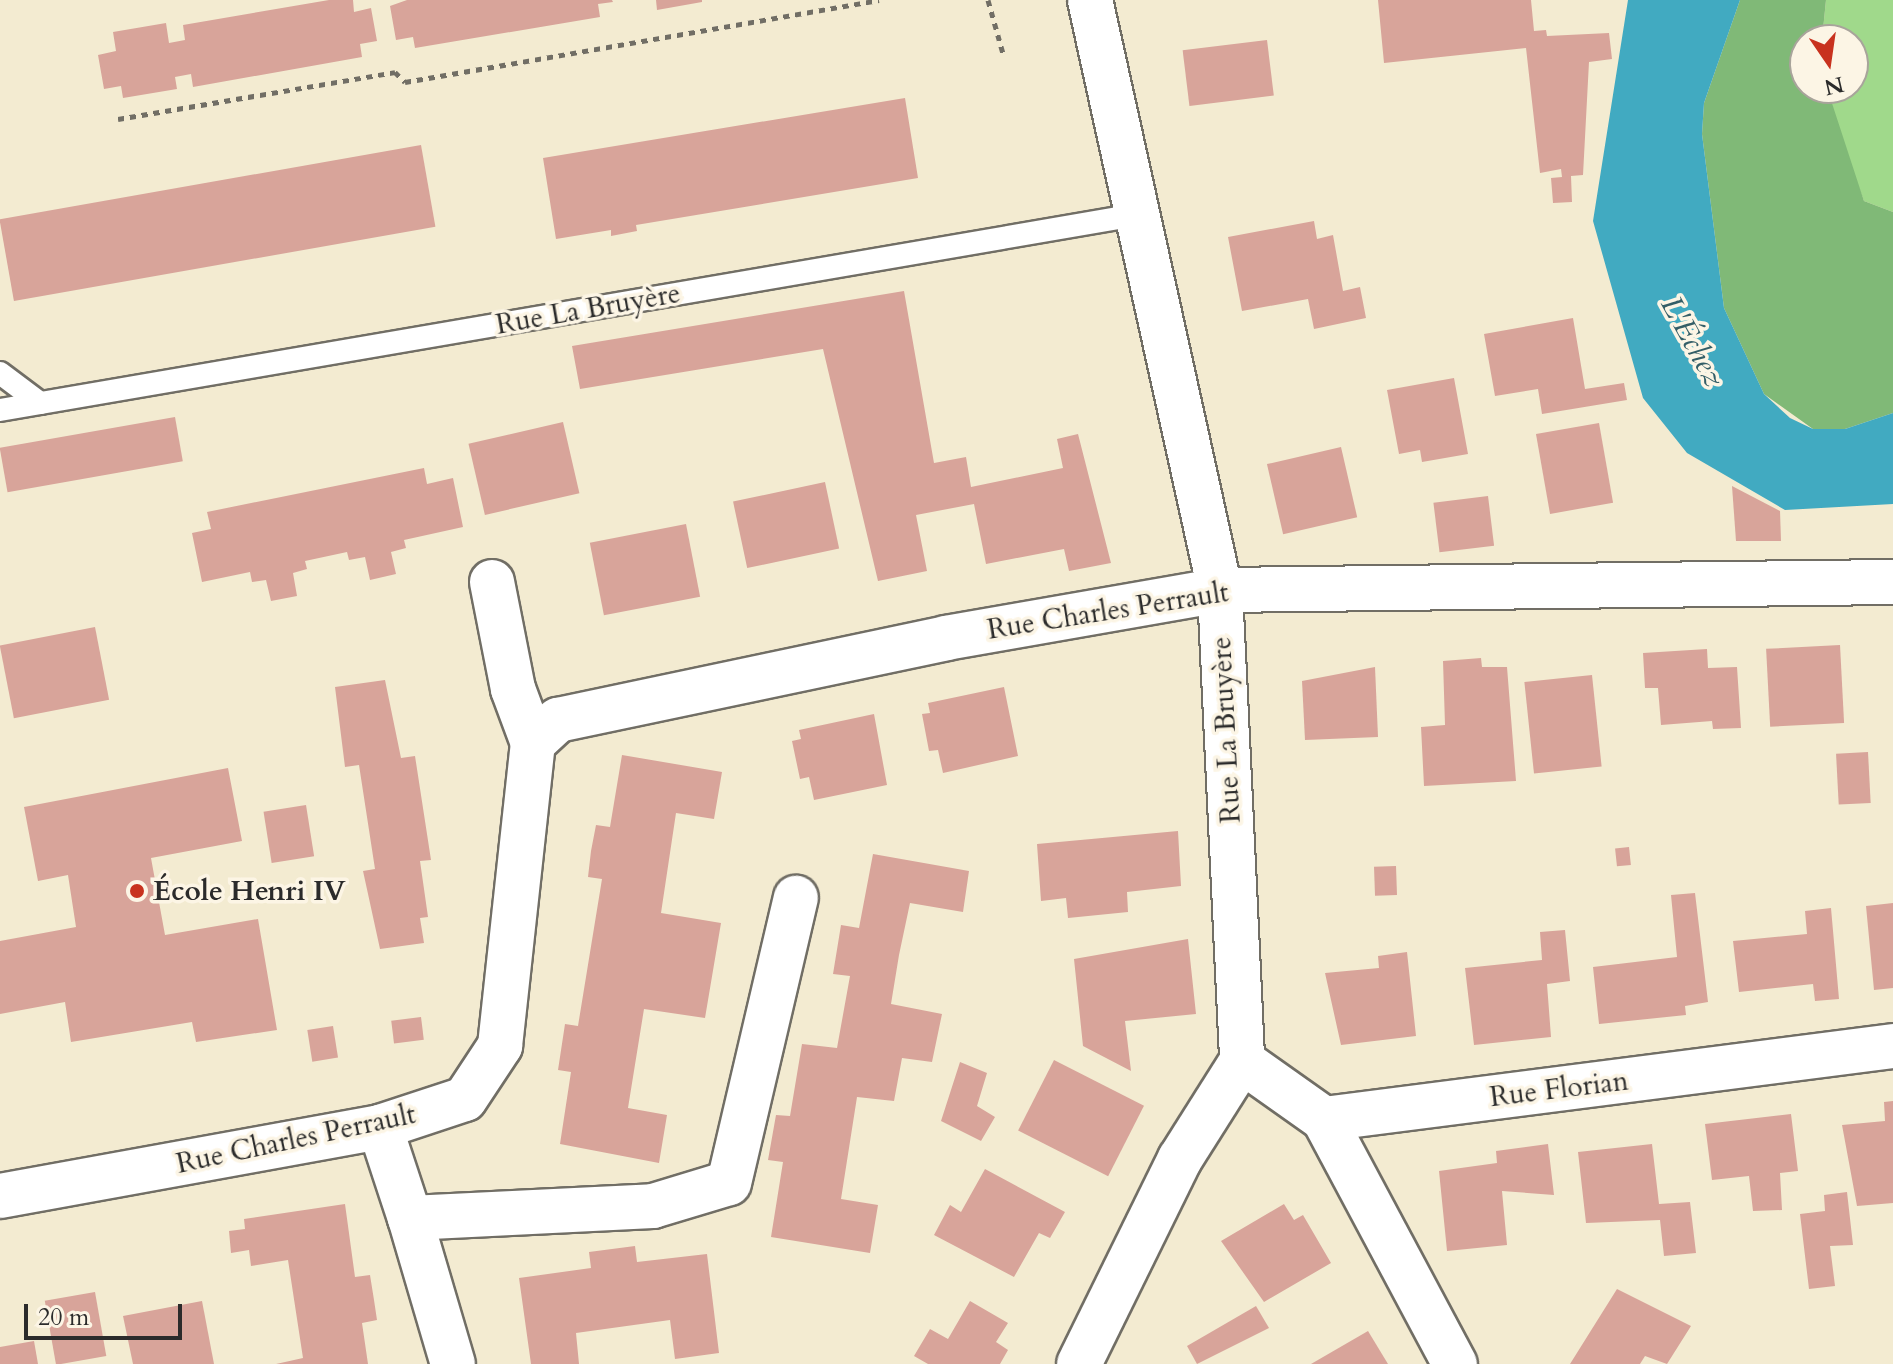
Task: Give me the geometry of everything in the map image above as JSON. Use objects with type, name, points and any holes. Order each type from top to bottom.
[{"type":"street","name":"Rue La Bruyère","points":[[1090,0],[1220,590],[1242,1061]]},
{"type":"street","name":"Rue Charles Perrault","points":[[0,1196],[380,1127],[465,1099],[500,1046],[533,743],[513,689],[492,582]]},
{"type":"street","name":"Rue Charles Perrault","points":[[533,743],[558,720],[946,638],[1220,590],[1893,582]]},
{"type":"street","points":[[410,1218],[653,1206],[729,1183],[796,898]]},
{"type":"street","name":"Rue Florian","points":[[1324,1119],[1893,1046]]},
{"type":"street","points":[[1079,1364],[1180,1159],[1242,1061],[1324,1119],[1455,1364]]},
{"type":"street","points":[[380,1127],[453,1364]]},
{"type":"lane","name":"Rue La Bruyère","points":[[0,410],[1136,215]]},
{"type":"lane","points":[[0,373],[40,403]]},
{"type":"path","points":[[118,119],[395,72],[405,82],[879,0]]},
{"type":"path","points":[[988,0],[1004,57]]},
{"type":"green space","points":[[1740,0],[1826,0],[1824,24],[1789,24],[1789,104],[1832,104],[1864,201],[1893,212],[1893,413],[1845,429],[1813,429],[1764,394],[1724,308],[1702,134],[1704,103]]},
{"type":"green space","points":[[1826,0],[1893,0],[1893,212],[1864,201],[1829,104],[1869,104],[1869,24],[1824,24]]},
{"type":"water","name":"L'Échez","points":[[1628,0],[1740,0],[1704,103],[1702,134],[1724,308],[1764,394],[1790,418],[1813,429],[1845,429],[1893,413],[1893,504],[1785,510],[1687,453],[1643,398],[1593,221]]},
{"type":"building","points":[[329,0],[353,0],[354,12],[371,8],[377,41],[360,44],[362,57],[193,87],[191,74],[175,77],[177,89],[123,98],[121,86],[104,89],[98,55],[116,51],[113,32],[166,23],[169,43],[185,40],[183,25]]},
{"type":"building","points":[[407,0],[613,2],[598,4],[600,17],[415,48],[413,37],[396,40],[390,6]]},
{"type":"building","points":[[656,0],[702,0],[702,2],[657,10]]},
{"type":"building","points":[[1378,0],[1531,0],[1534,31],[1546,30],[1547,36],[1609,33],[1612,59],[1589,62],[1583,175],[1571,176],[1572,202],[1553,203],[1551,178],[1562,177],[1561,169],[1540,173],[1526,48],[1384,63]]},
{"type":"building","points":[[1267,40],[1274,96],[1189,106],[1183,50]]},
{"type":"building","points":[[905,98],[918,178],[636,225],[637,231],[611,236],[611,230],[556,239],[543,158]]},
{"type":"building","points":[[421,145],[435,227],[14,301],[0,219]]},
{"type":"building","points":[[1314,221],[1317,239],[1333,235],[1343,291],[1360,287],[1366,318],[1314,329],[1308,299],[1242,311],[1228,237]]},
{"type":"building","points":[[904,291],[934,463],[966,457],[971,487],[1063,468],[1057,439],[1078,434],[1111,563],[1069,571],[1064,549],[986,564],[974,504],[916,515],[927,571],[878,581],[823,349],[580,389],[572,346]]},
{"type":"building","points":[[1573,318],[1585,389],[1624,383],[1627,400],[1542,414],[1538,389],[1495,396],[1484,334]]},
{"type":"building","points":[[1454,378],[1468,454],[1422,462],[1420,450],[1399,454],[1387,390]]},
{"type":"building","points":[[175,417],[183,461],[8,492],[0,448]]},
{"type":"building","points":[[563,422],[579,493],[485,515],[468,444]]},
{"type":"building","points":[[1599,423],[1613,503],[1550,514],[1536,434]]},
{"type":"building","points":[[1341,447],[1357,517],[1283,534],[1267,464]]},
{"type":"building","points":[[424,468],[427,484],[453,478],[463,527],[404,540],[406,548],[391,552],[396,574],[370,580],[365,557],[349,560],[347,552],[305,561],[307,569],[293,573],[297,596],[271,601],[266,580],[252,582],[250,572],[202,582],[192,533],[211,529],[207,512]]},
{"type":"building","points":[[825,482],[839,549],[747,568],[733,502]]},
{"type":"building","points":[[1732,486],[1780,511],[1781,541],[1736,541]]},
{"type":"building","points":[[1488,496],[1494,546],[1440,552],[1433,503]]},
{"type":"building","points":[[686,524],[700,597],[604,615],[590,543]]},
{"type":"building","points":[[95,627],[109,700],[14,718],[0,645]]},
{"type":"building","points":[[1840,645],[1844,723],[1770,727],[1766,649]]},
{"type":"building","points":[[1707,649],[1708,668],[1737,667],[1741,728],[1713,729],[1712,721],[1661,725],[1658,688],[1645,688],[1643,653]]},
{"type":"building","points":[[1481,658],[1482,667],[1507,667],[1516,781],[1424,786],[1421,727],[1445,725],[1443,661]]},
{"type":"building","points":[[1375,667],[1378,737],[1305,740],[1302,681]]},
{"type":"building","points":[[1592,675],[1602,766],[1534,774],[1524,682]]},
{"type":"building","points":[[385,680],[401,758],[415,756],[431,860],[420,861],[428,917],[420,918],[424,943],[380,949],[363,871],[375,869],[359,765],[345,767],[335,687]]},
{"type":"building","points":[[1004,687],[1018,756],[943,773],[938,750],[929,751],[922,714],[930,713],[928,703]]},
{"type":"building","points":[[874,714],[887,785],[814,800],[809,777],[800,779],[792,741],[801,739],[799,730]]},
{"type":"building","points":[[1868,752],[1871,803],[1839,805],[1836,754]]},
{"type":"building","points":[[622,755],[722,772],[714,819],[676,813],[661,913],[721,923],[705,1018],[644,1009],[628,1108],[667,1115],[659,1163],[560,1144],[571,1072],[558,1070],[565,1024],[578,1026],[602,879],[588,877],[591,851],[596,825],[610,827]]},
{"type":"building","points":[[228,768],[242,841],[151,858],[165,935],[258,919],[277,1030],[196,1042],[192,1022],[71,1042],[65,1002],[0,1014],[0,941],[76,927],[68,875],[38,881],[24,807]]},
{"type":"building","points":[[306,805],[314,856],[272,863],[264,812]]},
{"type":"building","points":[[1178,831],[1181,886],[1127,892],[1128,912],[1068,918],[1066,898],[1041,901],[1037,844]]},
{"type":"building","points":[[1629,847],[1631,865],[1617,866],[1615,848]]},
{"type":"building","points":[[873,854],[969,871],[963,912],[910,903],[899,955],[891,1004],[942,1014],[932,1062],[902,1058],[894,1101],[857,1097],[841,1199],[878,1205],[870,1253],[771,1237],[783,1162],[768,1160],[776,1115],[790,1116],[802,1044],[837,1048],[850,976],[833,974],[841,925],[859,928]]},
{"type":"building","points":[[1396,866],[1397,895],[1375,896],[1374,867]]},
{"type":"building","points":[[1695,893],[1708,1002],[1685,1006],[1686,1015],[1599,1024],[1593,967],[1677,957],[1671,895]]},
{"type":"building","points":[[1893,903],[1893,988],[1874,990],[1866,906]]},
{"type":"building","points":[[1831,908],[1839,999],[1815,1001],[1813,984],[1739,992],[1733,941],[1807,934],[1805,911]]},
{"type":"building","points":[[1565,930],[1570,981],[1547,984],[1551,1037],[1474,1045],[1465,968],[1542,960],[1540,932]]},
{"type":"building","points":[[1188,939],[1196,1014],[1125,1021],[1131,1071],[1083,1046],[1074,959]]},
{"type":"building","points":[[1407,952],[1416,1036],[1341,1045],[1325,973],[1379,968],[1378,956]]},
{"type":"building","points":[[421,1017],[424,1040],[394,1043],[391,1021]]},
{"type":"building","points":[[333,1026],[338,1058],[312,1062],[307,1030]]},
{"type":"building","points":[[1054,1060],[1144,1106],[1108,1176],[1018,1130]]},
{"type":"building","points":[[960,1062],[987,1073],[977,1106],[995,1117],[981,1141],[941,1121]]},
{"type":"building","points":[[1893,1101],[1893,1203],[1857,1206],[1842,1125],[1885,1121],[1884,1102]]},
{"type":"building","points":[[1791,1114],[1798,1171],[1780,1173],[1782,1210],[1753,1211],[1749,1176],[1712,1180],[1705,1124]]},
{"type":"building","points":[[1548,1144],[1554,1195],[1502,1191],[1507,1245],[1447,1251],[1439,1171],[1497,1163],[1496,1151]]},
{"type":"building","points":[[1652,1144],[1659,1204],[1690,1202],[1696,1253],[1664,1256],[1660,1220],[1586,1223],[1578,1152]]},
{"type":"building","points":[[985,1169],[1065,1212],[1050,1238],[1039,1233],[1014,1277],[934,1235],[950,1205],[961,1212]]},
{"type":"building","points":[[1847,1192],[1853,1245],[1830,1246],[1835,1286],[1809,1289],[1800,1214],[1825,1211],[1824,1195]]},
{"type":"building","points":[[345,1204],[355,1277],[370,1275],[377,1320],[362,1323],[368,1364],[276,1364],[303,1358],[288,1260],[251,1266],[249,1250],[231,1253],[229,1231],[245,1229],[244,1219]]},
{"type":"building","points":[[1284,1204],[1294,1220],[1303,1215],[1331,1263],[1264,1302],[1221,1241]]},
{"type":"building","points":[[635,1246],[637,1262],[707,1254],[719,1353],[675,1359],[670,1320],[576,1333],[579,1364],[531,1364],[519,1278],[591,1268],[589,1252]]},
{"type":"building","points":[[1617,1289],[1691,1326],[1667,1364],[1645,1356],[1640,1364],[1570,1364]]},
{"type":"building","points":[[95,1292],[106,1356],[56,1364],[45,1301]]},
{"type":"building","points":[[202,1301],[214,1364],[133,1364],[123,1316]]},
{"type":"building","points":[[970,1301],[1008,1323],[996,1342],[1008,1350],[1000,1364],[928,1364],[914,1356],[930,1329],[948,1339]]},
{"type":"building","points":[[1256,1306],[1269,1328],[1197,1364],[1187,1346]]},
{"type":"building","points":[[1368,1331],[1388,1364],[1311,1364]]},
{"type":"building","points":[[34,1341],[38,1364],[0,1364],[0,1347]]},
{"type":"place","name":"École Henri IV","points":[[137,891]]}]
